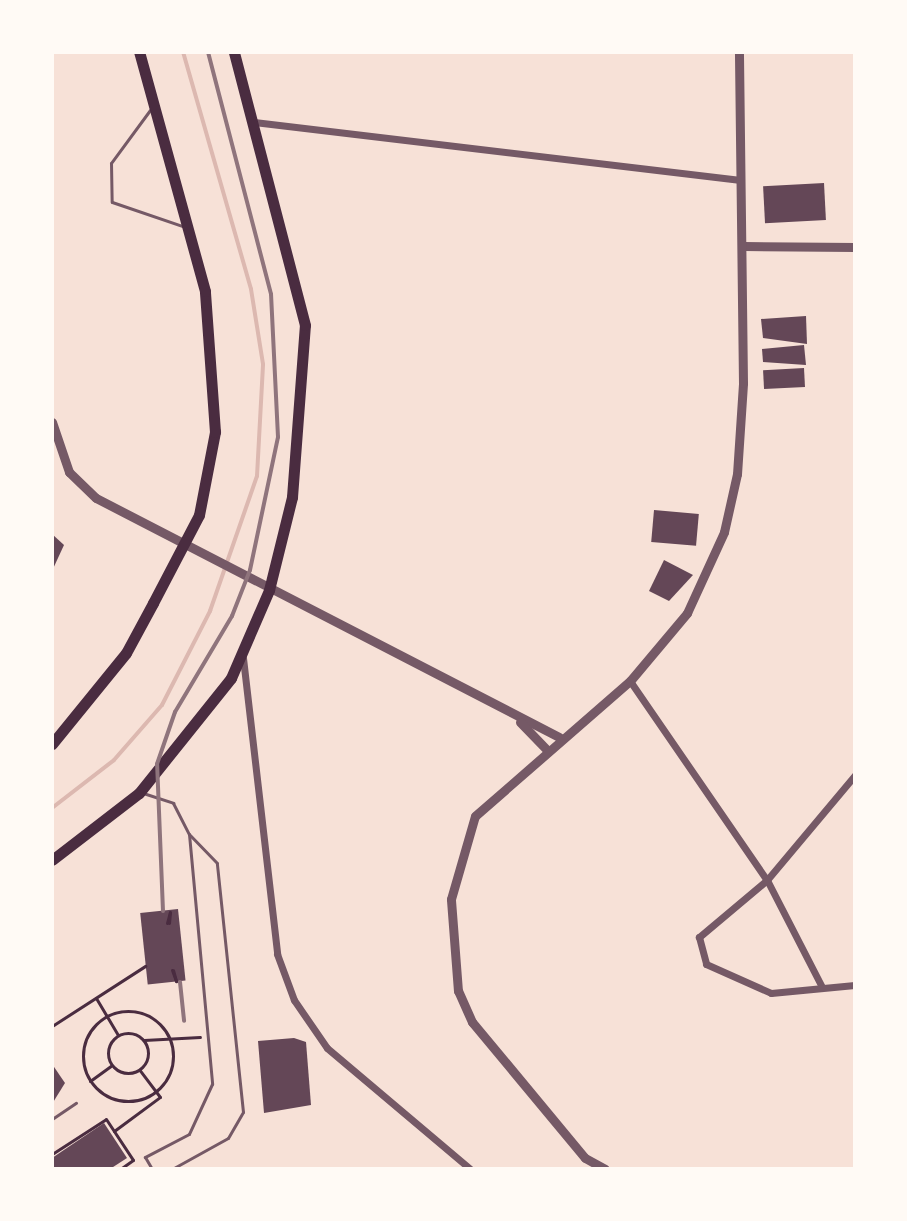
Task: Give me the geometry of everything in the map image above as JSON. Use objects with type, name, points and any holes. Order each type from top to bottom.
[{"type":"main road","points":[[52,744],[126,653],[184,543],[208,481],[216,386],[205,291],[139,52]]},
{"type":"main road","points":[[52,860],[139,793],[193,734],[243,658],[269,590],[292,497],[305,325],[234,52]]},
{"type":"street","points":[[605,1169],[585,1158],[488,1050],[458,991],[451,946],[451,899],[466,832],[559,737],[630,681],[687,613],[724,532],[737,474],[744,246],[739,52]]},
{"type":"street","points":[[254,122],[741,180]]},
{"type":"street","points":[[744,246],[855,247]]},
{"type":"street","points":[[52,422],[76,481],[248,579],[559,737]]},
{"type":"street","points":[[243,658],[277,954],[294,1000],[327,1048],[470,1169]]},
{"type":"street","points":[[630,681],[767,880],[822,987]]},
{"type":"street","points":[[515,717],[546,749]]},
{"type":"street","points":[[855,775],[767,880],[699,937],[699,954],[771,993],[855,985]]},
{"type":"street","points":[[585,1158],[588,1169]]},
{"type":"lane","points":[[152,107],[111,163],[112,202],[187,228]]},
{"type":"lane","points":[[139,793],[173,803],[189,834],[217,863],[243,1112],[228,1138],[172,1169]]},
{"type":"lane","points":[[152,1169],[145,1157],[189,1134],[209,1101],[208,1036],[189,834]]},
{"type":"lane","points":[[52,1119],[76,1103]]},
{"type":"path","points":[[52,1026],[145,966]]},
{"type":"path","points":[[96,998],[118,1035]]},
{"type":"path","points":[[138,1011],[170,1039],[172,1068],[156,1092],[115,1099],[90,1081],[86,1036],[108,1014],[138,1011]]},
{"type":"path","points":[[118,1035],[144,1040],[208,1036]]},
{"type":"path","points":[[111,1066],[109,1045],[118,1035]]},
{"type":"path","points":[[111,1066],[128,1074],[140,1070],[148,1059],[144,1040]]},
{"type":"path","points":[[90,1081],[111,1066]]},
{"type":"path","points":[[114,1131],[160,1097],[140,1070]]},
{"type":"path","points":[[52,1154],[106,1119],[133,1160],[120,1169]]},
{"type":"building","points":[[824,183],[826,220],[765,223],[763,186]]},
{"type":"building","points":[[806,316],[807,344],[763,338],[761,319]]},
{"type":"building","points":[[804,345],[806,365],[763,362],[762,349]]},
{"type":"building","points":[[804,368],[805,387],[764,389],[763,370]]},
{"type":"building","points":[[654,510],[699,514],[696,546],[651,542]]},
{"type":"building","points":[[52,534],[64,545],[52,571]]},
{"type":"building","points":[[664,560],[693,575],[669,601],[649,591]]},
{"type":"building","points":[[178,909],[186,981],[148,985],[140,913]]},
{"type":"building","points":[[294,1038],[306,1042],[311,1105],[264,1113],[258,1041]]},
{"type":"building","points":[[52,1064],[65,1083],[52,1104]]},
{"type":"building","points":[[104,1123],[127,1158],[110,1169],[52,1169],[52,1158]]},
{"type":"waterway","points":[[52,808],[114,760],[162,705],[210,611],[257,476],[263,364],[251,289],[183,52]]},
{"type":"railway","points":[[163,911],[157,764],[175,712],[232,616],[250,570],[278,437],[271,294],[208,52]]},
{"type":"railway","points":[[180,982],[184,1021]]}]
